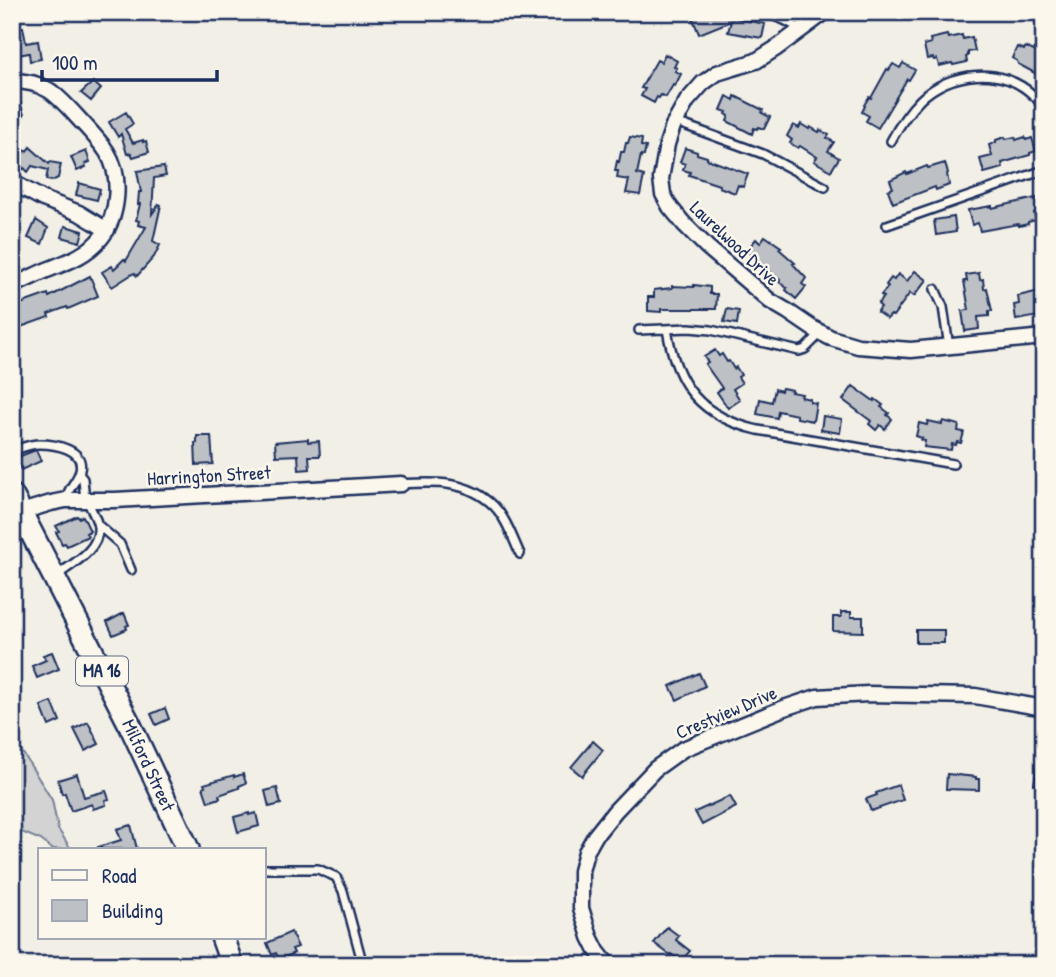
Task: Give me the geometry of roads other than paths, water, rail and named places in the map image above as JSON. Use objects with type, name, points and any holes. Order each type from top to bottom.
[{"type":"main road","name":"Milford Street","points":[[17,504],[130,724],[188,848]]},
{"type":"main road","points":[[223,939],[232,965]]},
{"type":"street","name":"Laurelwood Drive","points":[[825,12],[756,61],[718,73],[703,83],[687,101],[667,144],[661,179],[663,194],[670,207],[707,247],[770,301],[831,338],[858,346],[911,351],[1044,337]]},
{"type":"street","points":[[12,81],[30,81],[56,96],[109,154],[117,185],[116,202],[107,230],[100,239],[77,258],[12,286]]},
{"type":"street","points":[[12,182],[43,199],[79,213],[107,230]]},
{"type":"street","name":"Harrington Street","points":[[17,504],[401,484]]},
{"type":"street","name":"Crestview Drive","points":[[608,965],[590,937],[581,908],[581,871],[586,852],[615,811],[655,769],[684,749],[817,697],[868,694],[975,696],[1044,708]]},
{"type":"lane","points":[[763,12],[801,30]]},
{"type":"lane","points":[[891,141],[909,112],[922,98],[943,84],[966,77],[986,75],[1005,78],[1034,96],[1044,109]]},
{"type":"lane","points":[[676,122],[763,154],[825,187]]},
{"type":"lane","points":[[887,225],[1044,170]]},
{"type":"lane","points":[[935,289],[943,307],[949,348]]},
{"type":"lane","points":[[667,329],[670,350],[682,378],[707,410],[723,419],[758,430],[953,464]]},
{"type":"lane","points":[[639,330],[711,330],[799,351],[805,349],[821,333]]},
{"type":"lane","points":[[12,451],[40,444],[60,446],[78,457],[81,468],[66,492],[66,500]]},
{"type":"lane","points":[[79,474],[83,479],[86,500],[98,525],[120,544],[131,570]]},
{"type":"lane","points":[[401,484],[452,484],[477,493],[495,506],[520,554]]},
{"type":"lane","points":[[54,577],[86,553],[96,541],[98,525]]},
{"type":"lane","points":[[266,869],[318,869],[336,877],[343,891],[363,965]]}]
